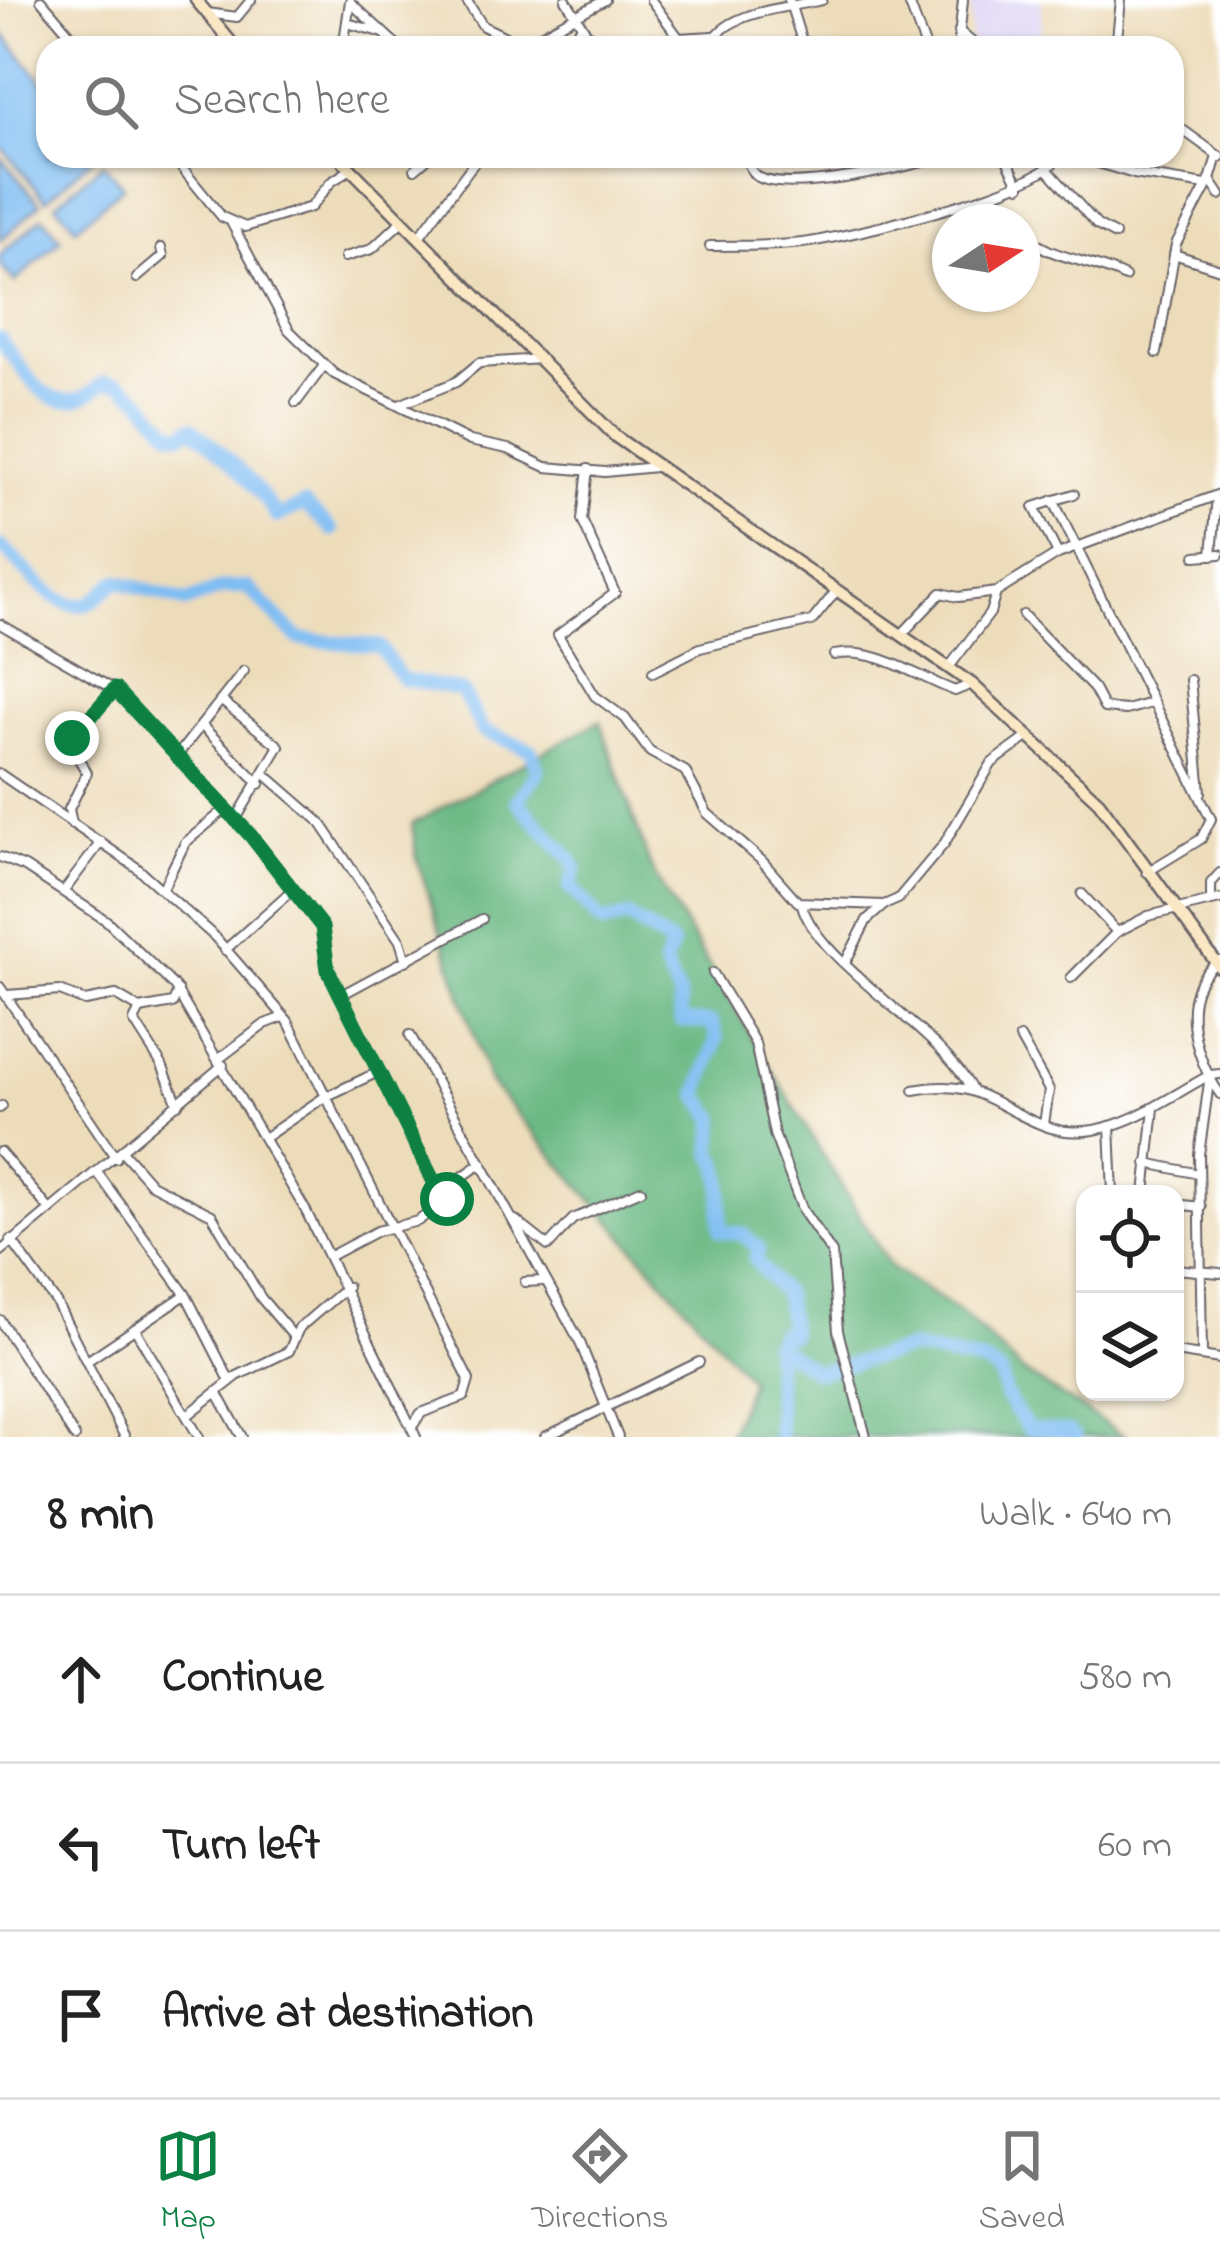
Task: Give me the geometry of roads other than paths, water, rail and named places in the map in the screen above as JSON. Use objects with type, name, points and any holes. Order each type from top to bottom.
[{"type":"main road","points":[[196,0],[226,36]]},
{"type":"main road","points":[[351,170],[616,437],[950,666],[1029,736],[1099,802],[1146,873],[1218,964]]},
{"type":"street","points":[[41,0],[72,36]]},
{"type":"street","points":[[207,13],[237,16],[251,0]]},
{"type":"street","points":[[466,0],[483,26],[504,36]]},
{"type":"street","points":[[566,0],[580,28],[595,36]]},
{"type":"street","points":[[538,36],[605,0]]},
{"type":"street","points":[[651,0],[678,36]]},
{"type":"street","points":[[715,36],[748,16],[822,0]]},
{"type":"street","points":[[908,0],[922,36]]},
{"type":"street","points":[[959,36],[963,0]]},
{"type":"street","points":[[1117,36],[1121,0]]},
{"type":"street","points":[[345,36],[350,1]]},
{"type":"street","points":[[350,1],[386,36]]},
{"type":"street","points":[[790,4],[800,36]]},
{"type":"street","points":[[347,23],[382,32]]},
{"type":"street","points":[[574,36],[580,28]]},
{"type":"street","points":[[959,31],[965,36]]},
{"type":"street","points":[[1157,353],[1174,254],[1218,156],[1184,131]]},
{"type":"street","points":[[183,168],[232,224],[289,330],[323,367],[470,442],[508,449],[546,467],[660,467]]},
{"type":"street","points":[[418,237],[468,168]]},
{"type":"street","points":[[751,168],[754,174],[781,183],[886,168]]},
{"type":"street","points":[[1012,168],[1020,186]]},
{"type":"street","points":[[710,246],[823,240],[992,195],[1051,168]]},
{"type":"street","points":[[1114,168],[1208,182],[1220,195]]},
{"type":"street","points":[[232,224],[261,226],[304,211],[351,170]]},
{"type":"street","points":[[1049,171],[1097,225],[1115,236]]},
{"type":"street","points":[[992,195],[999,204]]},
{"type":"street","points":[[345,257],[372,249],[402,221]]},
{"type":"street","points":[[137,278],[163,256],[161,248]]},
{"type":"street","points":[[1040,248],[1086,259],[1125,278]]},
{"type":"street","points":[[1174,254],[1220,269]]},
{"type":"street","points":[[398,405],[455,382],[479,363],[541,359]]},
{"type":"street","points":[[296,404],[323,367]]},
{"type":"street","points":[[588,469],[582,520],[615,593],[558,635],[595,696],[625,718],[650,752],[685,771],[707,813],[801,903],[809,922],[845,962],[952,1057],[973,1091]]},
{"type":"street","points":[[1058,554],[1034,507],[1074,494]]},
{"type":"street","points":[[901,635],[941,593],[958,597],[997,592],[1058,554],[1218,495],[1216,555],[1196,556]]},
{"type":"street","points":[[1053,500],[1210,819],[1206,835],[1146,873]]},
{"type":"street","points":[[653,671],[700,648],[812,621],[837,590]]},
{"type":"street","points":[[950,666],[990,613],[997,592]]},
{"type":"street","points":[[1023,615],[1094,689],[1104,708],[1126,710],[1151,703]]},
{"type":"street","points":[[0,624],[115,689],[235,821],[324,931],[326,965],[444,1202]]},
{"type":"street","points":[[834,655],[878,657],[956,691],[972,684]]},
{"type":"street","points":[[176,757],[204,728],[244,671]]},
{"type":"street","points":[[1190,680],[1201,796]]},
{"type":"street","points":[[72,824],[69,809],[87,772],[74,751],[73,734],[115,689]]},
{"type":"street","points":[[223,701],[278,743],[263,780],[235,821]]},
{"type":"street","points":[[204,728],[325,828],[400,940],[406,962]]},
{"type":"street","points":[[845,962],[867,920],[898,898],[930,862],[992,763],[1029,736]]},
{"type":"street","points":[[0,774],[162,890],[225,950],[284,1017],[323,1098],[370,1176],[470,1384],[464,1397],[421,1413],[412,1427]]},
{"type":"street","points":[[162,890],[185,843],[223,811]]},
{"type":"street","points":[[64,891],[100,842]]},
{"type":"street","points":[[0,857],[64,891],[107,922],[178,992],[330,1256],[416,1437]]},
{"type":"street","points":[[1071,978],[1118,932],[1148,916],[1215,900],[1211,883],[1220,873]]},
{"type":"street","points":[[225,950],[291,891]]},
{"type":"street","points":[[1082,894],[1118,932]]},
{"type":"street","points":[[801,903],[884,905]]},
{"type":"street","points":[[341,995],[482,919]]},
{"type":"street","points":[[1218,964],[1198,980],[1192,1010],[1220,1094]]},
{"type":"street","points":[[713,973],[755,1043],[774,1134],[803,1211],[832,1252],[838,1331],[866,1437]]},
{"type":"street","points":[[2,993],[60,991],[86,1001],[116,995],[140,1009],[173,1003],[178,992]]},
{"type":"street","points":[[2,993],[119,1155],[151,1184],[212,1215],[261,1298],[295,1337]]},
{"type":"street","points":[[140,1009],[134,1021],[178,1104]]},
{"type":"street","points":[[0,1252],[119,1155],[265,1024],[284,1017]]},
{"type":"street","points":[[410,1035],[579,1340],[618,1437]]},
{"type":"street","points":[[1020,1037],[1049,1090],[1043,1126]]},
{"type":"street","points":[[264,1138],[323,1098],[376,1072]]},
{"type":"street","points":[[914,1090],[950,1084],[1043,1126],[1110,1126],[1215,1074]]},
{"type":"street","points":[[1202,1355],[1201,1121],[1215,1074]]},
{"type":"street","points":[[1146,1185],[1154,1106]]},
{"type":"street","points":[[1110,1126],[1113,1185]]},
{"type":"street","points":[[0,1152],[50,1210]]},
{"type":"street","points":[[330,1256],[372,1233],[418,1221],[444,1202],[455,1182],[482,1163]]},
{"type":"street","points":[[1147,1163],[1199,1174]]},
{"type":"street","points":[[97,1172],[186,1295],[230,1382]]},
{"type":"street","points":[[511,1217],[548,1246],[573,1220],[641,1190]]},
{"type":"street","points":[[1184,1205],[1201,1207]]},
{"type":"street","points":[[11,1240],[56,1302],[127,1437]]},
{"type":"street","points":[[1184,1269],[1220,1274]]},
{"type":"street","points":[[524,1282],[543,1280]]},
{"type":"street","points":[[188,1415],[230,1382],[289,1352],[308,1319],[346,1287]]},
{"type":"street","points":[[87,1361],[186,1295]]},
{"type":"street","points":[[0,1320],[75,1437]]},
{"type":"street","points":[[135,1329],[199,1437]]},
{"type":"street","points":[[1184,1353],[1220,1359]]},
{"type":"street","points":[[545,1437],[699,1362]]},
{"type":"street","points":[[217,1392],[242,1437]]},
{"type":"water","points":[[0,30],[36,74],[36,168],[82,168],[46,200],[0,145]]},
{"type":"water","points":[[0,157],[40,204],[0,241]]},
{"type":"water","points":[[97,168],[107,168],[123,186],[76,228],[56,204]]},
{"type":"water","points":[[43,217],[61,239],[15,282],[0,265],[0,255]]},
{"type":"waterway","points":[[0,339],[44,393],[71,401],[104,382],[121,384],[171,432],[182,434],[191,427],[203,437],[249,480],[277,517],[304,504],[332,530]]},
{"type":"waterway","points":[[0,546],[42,587],[68,603],[94,600],[117,581],[186,602],[222,588],[247,587],[299,639],[379,646],[402,679],[462,691],[483,731],[531,750],[538,771],[517,801],[570,858],[576,869],[570,887],[603,923],[628,917],[672,945],[664,965],[679,996],[681,1021],[712,1023],[717,1038],[698,1095],[716,1119],[712,1151],[722,1181],[721,1231],[742,1234],[759,1248],[755,1260],[785,1295],[791,1335],[780,1333],[774,1344],[817,1372],[911,1349],[984,1363],[1001,1374],[1005,1395],[1028,1429],[1069,1432],[1075,1437]]},
{"type":"waterway","points":[[774,1344],[779,1437]]}]
